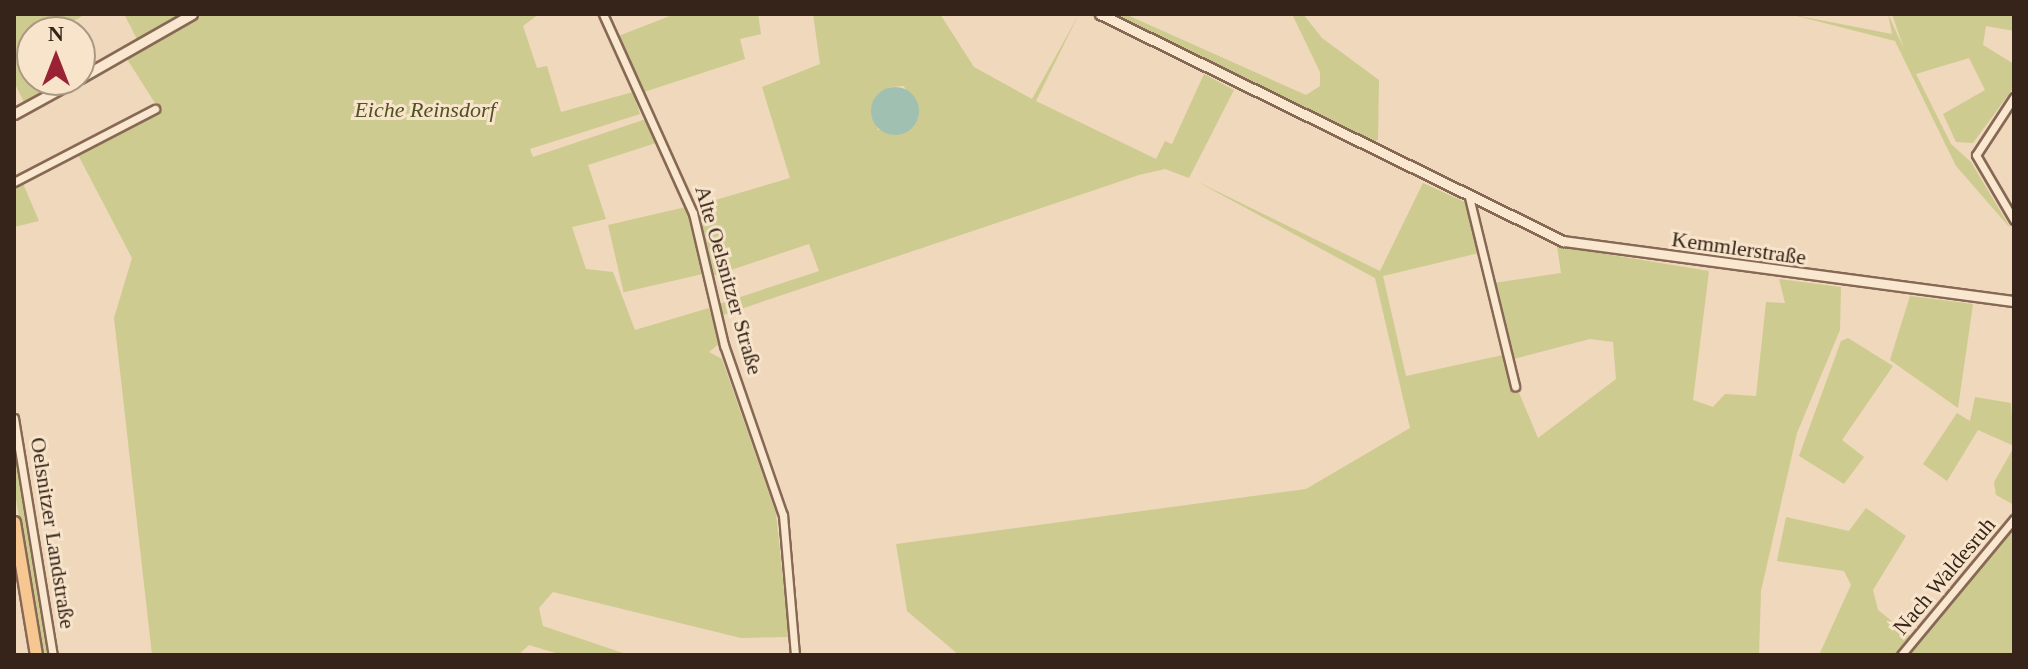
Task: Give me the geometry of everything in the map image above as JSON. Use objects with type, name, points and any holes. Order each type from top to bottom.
[{"type":"main road","name":"Oelsnitzer Landstraße","points":[[14,522],[36,655]]},
{"type":"street","points":[[96,69],[192,14]]},
{"type":"street","name":"Alte Oelsnitzer Straße","points":[[603,14],[693,213],[717,322],[783,515],[795,655]]},
{"type":"street","name":"Kemmlerstraße","points":[[1100,14],[1469,197],[1595,249],[2014,301]]},
{"type":"street","points":[[14,114],[47,96]]},
{"type":"street","points":[[2014,97],[1976,155],[2014,220]]},
{"type":"street","points":[[14,182],[155,109]]},
{"type":"street","points":[[1469,197],[1515,386]]},
{"type":"street","name":"Oelsnitzer Landstraße","points":[[14,418],[53,655]]},
{"type":"street","name":"Nach Waldesruh","points":[[1901,655],[2014,519]]},
{"type":"green space","points":[[14,14],[85,14],[16,16],[16,86]]},
{"type":"green space","points":[[124,14],[181,14],[137,39]]},
{"type":"green space","name":"Eiche Reinsdorf","points":[[203,14],[539,14],[523,26],[537,68],[547,66],[561,112],[633,92],[640,114],[530,149],[533,157],[646,119],[659,142],[588,165],[606,219],[572,227],[586,269],[613,272],[635,330],[709,308],[720,343],[709,352],[722,359],[776,513],[789,637],[741,638],[553,592],[539,608],[543,626],[629,655],[562,655],[529,645],[518,655],[152,655],[114,318],[132,258],[77,153],[160,111],[127,59]]},
{"type":"green space","points":[[675,14],[758,14],[761,34],[740,39],[745,59],[644,92],[616,37]]},
{"type":"green space","points":[[813,14],[940,14],[974,67],[1032,99],[1079,14],[1036,101],[1156,159],[1165,141],[1172,144],[1204,74],[1234,90],[1189,178],[1165,169],[1139,175],[720,316],[719,304],[819,271],[809,244],[710,277],[695,206],[790,178],[762,87],[820,64]],"holes":[[[904,86],[916,116],[878,130],[874,107],[890,87]]]},
{"type":"green space","points":[[1108,14],[1125,14],[1306,95],[1320,86],[1320,72],[1292,14],[1303,14],[1322,38],[1379,80],[1378,140],[1369,143]]},
{"type":"green space","points":[[1789,14],[1892,34],[1888,14],[1904,49],[1892,14],[2014,14],[2014,31],[1986,26],[1983,45],[2014,64],[2014,87],[1973,143],[1956,142],[1943,114],[1985,90],[1969,58],[1916,74],[1951,144],[1971,162],[2011,229],[1956,166],[1895,41]]},
{"type":"green space","points":[[21,96],[35,96],[24,102]]},
{"type":"green space","points":[[22,181],[39,221],[14,227],[14,186]]},
{"type":"green space","points":[[1196,181],[1380,271],[1423,183],[1467,203],[1479,253],[1383,276],[1406,376],[1503,355],[1538,438],[1616,379],[1613,342],[1590,339],[1510,360],[1493,283],[1561,273],[1557,246],[1709,271],[1693,400],[1713,407],[1725,394],[1756,396],[1766,302],[1785,303],[1779,279],[1841,287],[1840,330],[1797,433],[1761,591],[1759,655],[959,655],[907,611],[896,544],[1306,489],[1410,428],[1375,278]]},
{"type":"green space","points":[[686,207],[702,274],[624,292],[608,225]]},
{"type":"green space","points":[[1910,296],[1973,304],[1958,408],[1890,360]]},
{"type":"green space","points":[[1848,338],[1893,366],[1842,440],[1864,457],[1844,484],[1799,456],[1841,341]]},
{"type":"green space","points":[[1975,397],[2011,403],[2014,446],[1978,430],[1947,481],[1923,464],[1957,413],[1970,421]]},
{"type":"green space","points":[[14,432],[51,655],[42,655],[14,487]]},
{"type":"green space","points":[[2014,447],[2014,505],[1996,495],[1994,482]]},
{"type":"green space","points":[[1866,508],[1906,536],[1873,590],[1878,610],[1913,638],[1896,655],[1819,655],[1851,585],[1844,571],[1777,561],[1786,517],[1849,531]]},
{"type":"green space","points":[[2014,529],[2014,655],[1907,655],[1995,552]]},
{"type":"shaded area","points":[[895,87],[912,94],[919,111],[912,128],[895,135],[878,128],[871,111],[878,94]]}]
